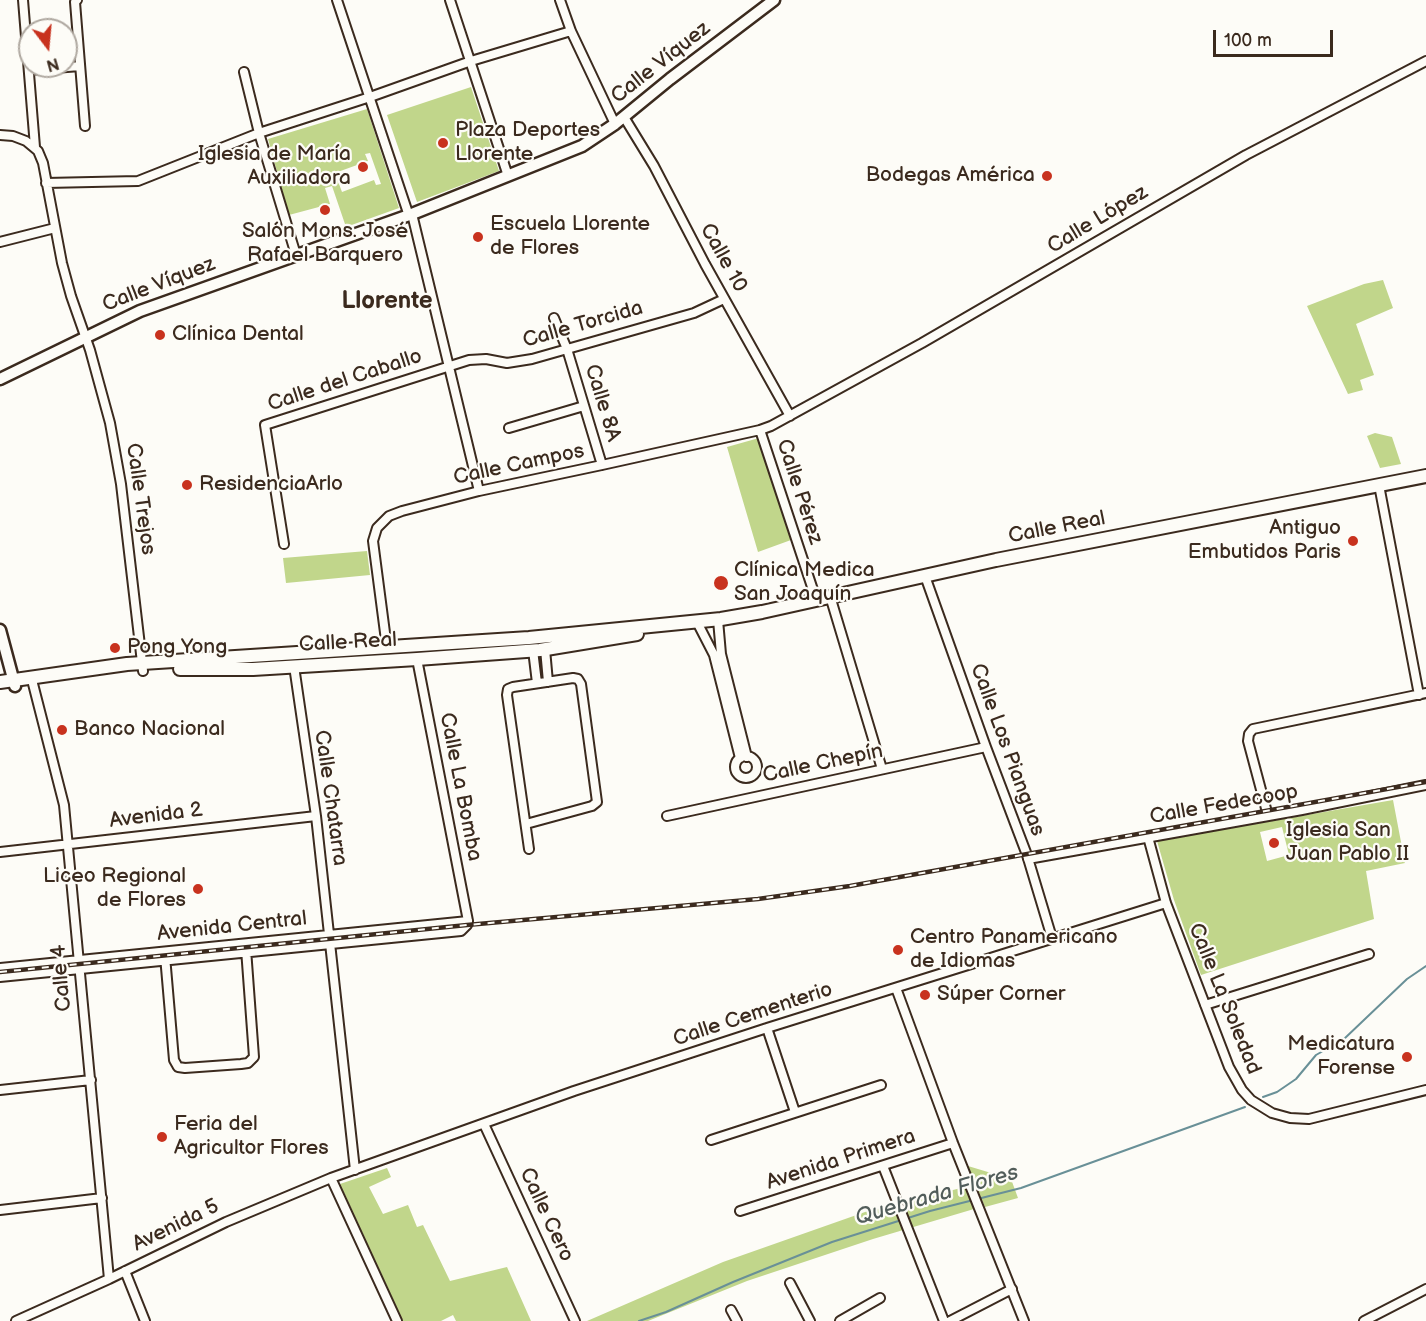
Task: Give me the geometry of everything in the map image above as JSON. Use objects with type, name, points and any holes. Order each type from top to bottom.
[{"type":"main road","name":"Calle Víquez","points":[[0,379],[140,311],[411,215],[582,146],[620,121],[670,79],[774,0]]},
{"type":"main road","name":"Calle Real","points":[[0,684],[243,657],[464,643],[718,620],[925,576],[1426,476]]},
{"type":"main road","name":"Calle Real","points":[[143,667],[294,666],[539,650],[611,640],[697,622]]},
{"type":"main road","points":[[0,630],[14,682]]},
{"type":"main road","points":[[342,662],[383,654],[387,648],[392,652],[411,653],[417,659],[424,653],[442,651],[464,643]]},
{"type":"main road","points":[[243,657],[261,662],[285,661],[294,666],[296,661],[323,653]]},
{"type":"street","name":"Calle Trejos","points":[[23,0],[25,18]]},
{"type":"street","points":[[76,0],[85,126]]},
{"type":"street","points":[[337,0],[411,215],[479,491]]},
{"type":"street","points":[[450,0],[508,176]]},
{"type":"street","name":"Calle 10","points":[[560,0],[571,31],[620,121],[654,166],[724,299],[790,416]]},
{"type":"street","points":[[46,183],[138,180],[259,133],[471,61],[571,31]]},
{"type":"street","name":"Calle López","points":[[790,416],[1053,268],[1182,190],[1426,61]]},
{"type":"street","points":[[244,72],[259,133],[296,255]]},
{"type":"street","name":"Calle Trejos","points":[[31,78],[35,147],[41,156],[71,296],[86,336],[110,423],[121,484],[143,667]]},
{"type":"street","points":[[0,135],[20,138],[35,147]]},
{"type":"street","points":[[0,242],[55,228]]},
{"type":"street","name":"Calle Torcida","points":[[448,367],[478,359],[519,362],[693,313],[724,299]]},
{"type":"street","name":"Calle 8A","points":[[554,318],[567,349],[602,465]]},
{"type":"street","name":"Calle del Caballo","points":[[284,544],[264,425],[448,367]]},
{"type":"street","points":[[509,428],[584,406]]},
{"type":"street","name":"Calle Campos","points":[[387,648],[374,552],[374,536],[377,528],[385,519],[397,513],[479,491],[760,430],[790,416]]},
{"type":"street","name":"Calle Pérez","points":[[760,430],[816,599]]},
{"type":"street","points":[[1268,816],[1248,741],[1253,729],[1423,694],[1379,485]]},
{"type":"street","name":"Calle Los Pianguas","points":[[925,576],[1028,859],[1052,938]]},
{"type":"street","points":[[830,596],[882,769]]},
{"type":"street","points":[[718,620],[717,655],[743,758]]},
{"type":"street","points":[[697,622],[717,655]]},
{"type":"street","points":[[539,650],[548,682]]},
{"type":"street","points":[[537,683],[539,650]]},
{"type":"street","name":"Calle La Bomba","points":[[417,659],[468,921]]},
{"type":"street","name":"Calle Chatarra","points":[[294,666],[316,816],[355,1170]]},
{"type":"street","points":[[526,824],[592,806],[597,802],[581,684],[578,679],[537,683],[508,689],[507,695],[526,824],[530,849]]},
{"type":"street","name":"Calle 4","points":[[32,680],[61,787],[80,960],[109,1279]]},
{"type":"street","name":"Calle Chepín","points":[[667,816],[986,747]]},
{"type":"street","name":"Calle Fedecoop","points":[[1028,859],[1426,785]]},
{"type":"street","name":"Avenida 2","points":[[0,852],[316,816]]},
{"type":"street","name":"Calle La Soledad","points":[[1148,837],[1166,903],[1229,1067],[1242,1090],[1256,1104],[1272,1113],[1290,1118],[1309,1119],[1426,1090]]},
{"type":"street","name":"Calle Cementerio","points":[[355,1170],[574,1091],[1166,903]]},
{"type":"street","name":"Avenida Central","points":[[0,968],[246,944],[330,939],[462,931],[468,921],[330,939],[246,953],[0,977]]},
{"type":"street","points":[[164,952],[174,1060],[178,1067],[248,1063],[255,1057],[246,944]]},
{"type":"street","points":[[1205,1005],[1369,954]]},
{"type":"street","points":[[896,988],[953,1143],[1024,1321]]},
{"type":"street","points":[[767,1028],[795,1112]]},
{"type":"street","points":[[0,1090],[91,1080]]},
{"type":"street","points":[[711,1140],[881,1085]]},
{"type":"street","name":"Calle Cero","points":[[484,1124],[575,1321]]},
{"type":"street","name":"Avenida Primera","points":[[740,1211],[953,1143]]},
{"type":"street","points":[[883,1166],[944,1321]]},
{"type":"street","name":"Avenida 5","points":[[16,1321],[244,1214],[355,1170]]},
{"type":"street","points":[[331,1178],[397,1321]]},
{"type":"street","points":[[0,1210],[102,1198]]},
{"type":"street","points":[[125,1271],[145,1321]]},
{"type":"street","points":[[790,1284],[810,1321]]},
{"type":"street","points":[[950,1321],[1012,1289]]},
{"type":"street","points":[[1364,1321],[1426,1289]]},
{"type":"street","points":[[840,1321],[880,1298]]},
{"type":"street","points":[[731,1310],[737,1321]]},
{"type":"green space","name":"Plaza Deportes Llorente","points":[[471,87],[499,171],[417,202],[387,115]]},
{"type":"green space","points":[[367,109],[399,208],[346,227],[332,186],[325,188],[330,204],[289,215],[268,139]],"holes":[[[370,153],[381,184],[376,185],[374,180],[342,192],[335,173],[368,161],[365,154]]]},
{"type":"green space","points":[[1383,280],[1393,308],[1356,324],[1374,375],[1360,380],[1363,390],[1348,394],[1307,306],[1364,284]]},
{"type":"green space","points":[[1375,433],[1392,437],[1401,464],[1380,468],[1367,436]]},
{"type":"green space","points":[[759,438],[791,540],[758,552],[727,447]]},
{"type":"green space","points":[[367,551],[370,575],[286,583],[283,558]]},
{"type":"green space","points":[[1393,800],[1405,863],[1366,871],[1374,919],[1201,975],[1174,900],[1157,841]],"holes":[[[1282,827],[1289,855],[1267,861],[1260,832]]]},
{"type":"green space","points":[[968,1166],[1011,1179],[1018,1198],[985,1207]]},
{"type":"green space","points":[[387,1168],[391,1177],[369,1187],[383,1214],[408,1205],[417,1227],[423,1225],[450,1281],[507,1267],[531,1321],[456,1321],[453,1315],[441,1321],[403,1321],[340,1184]]},
{"type":"green space","points":[[965,1187],[974,1209],[873,1239],[747,1281],[648,1321],[587,1321],[723,1262],[865,1212]]},
{"type":"waterway","name":"Quebrada Flores","points":[[1263,1097],[1277,1092],[1296,1079],[1316,1055],[1344,1039],[1407,979],[1426,966]]},
{"type":"waterway","name":"Quebrada Flores","points":[[639,1321],[666,1312],[832,1242],[930,1211],[1021,1188],[1245,1107]]},
{"type":"railway","points":[[0,972],[467,925],[758,899],[850,886],[1426,782]]},
{"type":"place","name":"Plaza Deportes Llorente","points":[[443,143]]},
{"type":"place","name":"Iglesia de María Auxiliadora","points":[[363,167]]},
{"type":"place","name":"Bodegas América","points":[[1047,176]]},
{"type":"place","name":"Salón Mons. José Rafael Barquero","points":[[325,210]]},
{"type":"place","name":"Escuela Llorente de Flores","points":[[478,237]]},
{"type":"place","name":"Clínica Dental","points":[[160,335]]},
{"type":"place","name":"ResidenciaArlo","points":[[187,485]]},
{"type":"place","name":"Antiguo Embutidos Paris","points":[[1353,541]]},
{"type":"place","name":"Clínica Medica San Joaquín","points":[[721,583]]},
{"type":"place","name":"Pong Yong","points":[[115,648]]},
{"type":"place","name":"Banco Nacional","points":[[62,730]]},
{"type":"place","name":"Iglesia San Juan Pablo II","points":[[1274,843]]},
{"type":"place","name":"Liceo Regional de Flores","points":[[198,889]]},
{"type":"place","name":"Centro Panamericano de Idiomas","points":[[898,950]]},
{"type":"place","name":"Súper Corner","points":[[925,995]]},
{"type":"place","name":"Medicatura Forense","points":[[1407,1057]]},
{"type":"place","name":"Feria del Agricultor Flores","points":[[162,1137]]},
{"type":"district","name":"Llorente","points":[[387,302]]}]
